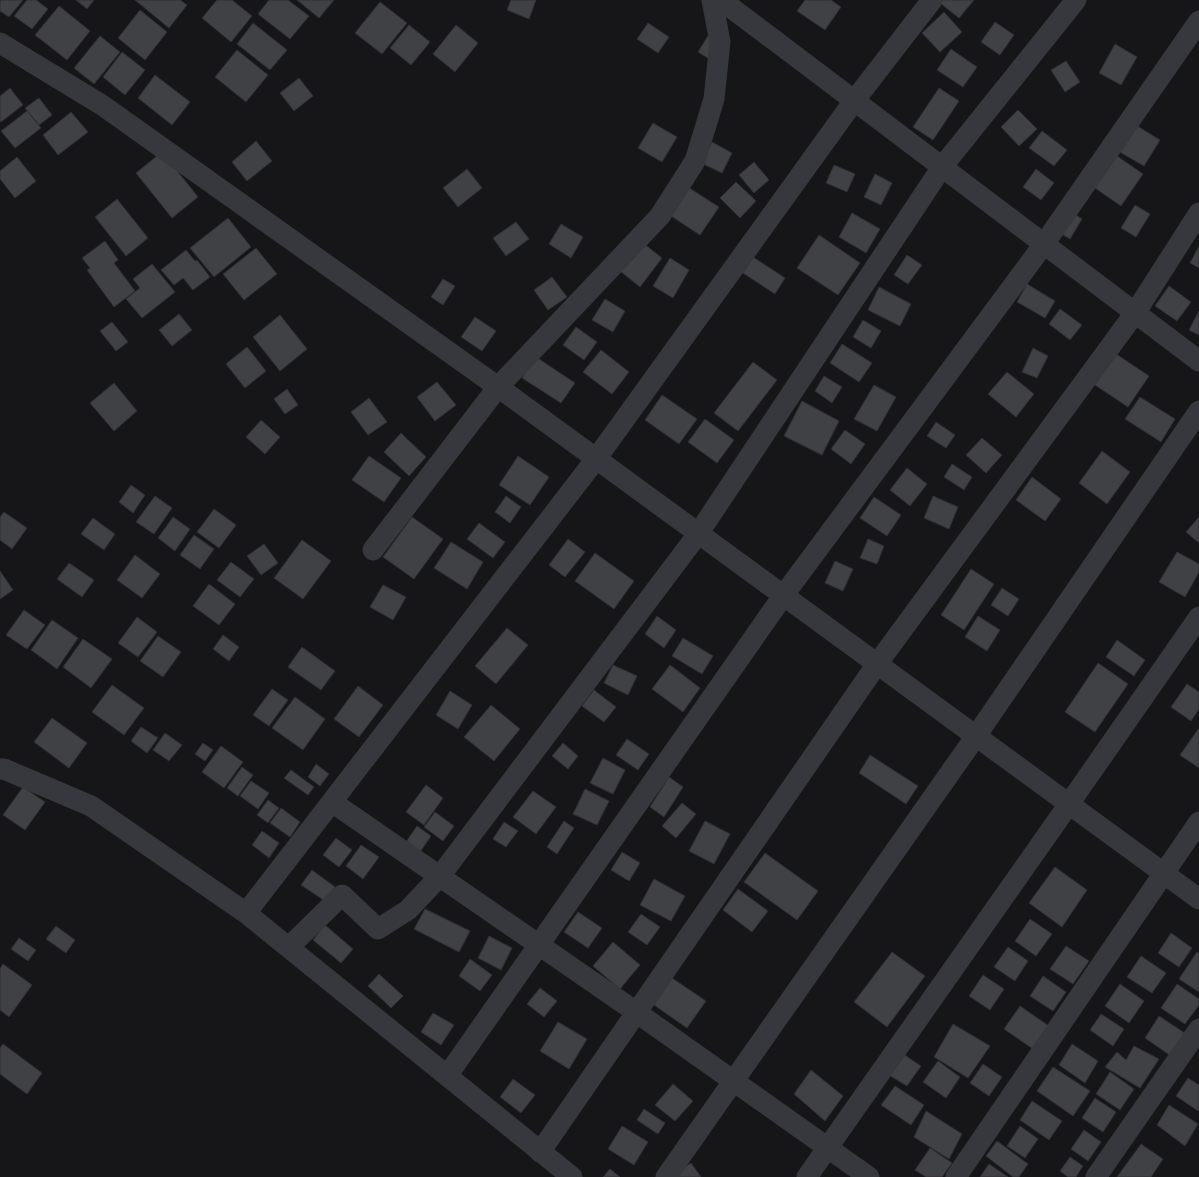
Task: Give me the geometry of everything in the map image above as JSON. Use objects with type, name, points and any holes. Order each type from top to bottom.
[{"type":"street","points":[[373,550],[498,387],[660,216],[695,161],[714,99],[720,42],[712,0]]},
{"type":"street","points":[[721,0],[1199,361]]},
{"type":"street","points":[[246,913],[596,459],[854,101],[932,0]]},
{"type":"street","points":[[289,947],[342,895],[378,929],[408,910],[440,876],[698,534],[942,167],[1076,0]]},
{"type":"street","points":[[447,1076],[783,596],[1044,244],[1199,21]]},
{"type":"street","points":[[0,43],[102,105],[498,387],[1199,899]]},
{"type":"street","points":[[540,1152],[877,664],[1135,313],[1199,213]]},
{"type":"street","points":[[666,1177],[976,736],[1199,411]]},
{"type":"street","points":[[807,1177],[1070,804],[1199,617]]},
{"type":"street","points":[[0,769],[4,769],[91,806],[246,913],[572,1177]]},
{"type":"street","points":[[332,802],[636,1012],[869,1177]]},
{"type":"street","points":[[956,1177],[1199,822]]},
{"type":"street","points":[[1096,1177],[1199,1029]]},
{"type":"building","points":[[1,0],[23,0],[9,17],[0,11]]},
{"type":"building","points":[[27,0],[36,0],[48,9],[32,29],[14,16]]},
{"type":"building","points":[[76,0],[94,0],[87,9]]},
{"type":"building","points":[[135,0],[180,0],[187,5],[169,28]]},
{"type":"building","points":[[217,0],[232,0],[252,16],[231,42],[202,18]]},
{"type":"building","points":[[269,0],[288,0],[309,16],[290,39],[258,14]]},
{"type":"building","points":[[297,0],[334,0],[319,18]]},
{"type":"building","points":[[511,0],[536,0],[529,19],[507,10]]},
{"type":"building","points":[[805,0],[831,0],[841,7],[825,30],[797,11]]},
{"type":"building","points":[[943,0],[974,0],[959,18],[940,3]]},
{"type":"building","points":[[380,2],[407,23],[382,54],[355,33]]},
{"type":"building","points":[[59,6],[90,31],[67,60],[35,35]]},
{"type":"building","points":[[140,10],[167,32],[145,60],[118,38]]},
{"type":"building","points":[[944,12],[962,32],[940,52],[922,33]]},
{"type":"building","points":[[995,22],[1014,35],[1000,55],[981,42]]},
{"type":"building","points":[[253,23],[287,50],[270,70],[237,44]]},
{"type":"building","points":[[648,23],[669,37],[658,53],[637,39]]},
{"type":"building","points":[[409,25],[430,42],[411,65],[390,48]]},
{"type":"building","points":[[456,25],[478,43],[455,72],[433,54]]},
{"type":"building","points":[[711,31],[716,63],[698,52]]},
{"type":"building","points":[[100,36],[120,52],[94,84],[74,68]]},
{"type":"building","points":[[1115,44],[1137,57],[1121,85],[1099,73]]},
{"type":"building","points":[[951,49],[977,67],[963,87],[937,70]]},
{"type":"building","points":[[237,50],[268,75],[246,102],[215,77]]},
{"type":"building","points":[[122,52],[145,70],[125,95],[103,77]]},
{"type":"building","points":[[1066,61],[1080,82],[1065,92],[1051,70]]},
{"type":"building","points":[[155,75],[190,102],[172,125],[138,98]]},
{"type":"building","points":[[299,78],[313,96],[294,111],[280,93]]},
{"type":"building","points":[[10,88],[23,105],[1,122],[0,96]]},
{"type":"building","points":[[939,88],[959,101],[933,140],[913,127]]},
{"type":"building","points":[[39,98],[52,115],[39,125],[25,108]]},
{"type":"building","points":[[1018,110],[1037,129],[1019,146],[1001,127]]},
{"type":"building","points":[[27,111],[41,128],[15,148],[1,131]]},
{"type":"building","points":[[71,112],[88,132],[58,155],[43,135]]},
{"type":"building","points":[[653,123],[677,137],[662,162],[638,148]]},
{"type":"building","points":[[1134,124],[1160,140],[1144,166],[1118,151]]},
{"type":"building","points":[[1042,131],[1067,150],[1054,166],[1029,148]]},
{"type":"building","points":[[256,141],[272,161],[247,181],[232,162]]},
{"type":"building","points":[[712,142],[732,153],[722,173],[701,163]]},
{"type":"building","points":[[162,152],[198,197],[172,218],[136,173]]},
{"type":"building","points":[[1117,156],[1143,174],[1121,206],[1095,188]]},
{"type":"building","points":[[17,157],[36,181],[15,198],[0,179],[0,171]]},
{"type":"building","points":[[754,162],[769,180],[754,193],[739,175]]},
{"type":"building","points":[[834,165],[855,174],[847,192],[826,183]]},
{"type":"building","points":[[467,169],[482,188],[458,207],[443,188]]},
{"type":"building","points":[[1036,169],[1054,183],[1041,200],[1023,187]]},
{"type":"building","points":[[875,174],[892,183],[881,205],[864,197]]},
{"type":"building","points":[[736,182],[756,201],[740,218],[720,198]]},
{"type":"building","points":[[686,186],[719,207],[700,235],[668,214]]},
{"type":"building","points":[[117,199],[148,238],[126,256],[95,217]]},
{"type":"building","points":[[1135,205],[1150,214],[1136,237],[1121,228]]},
{"type":"building","points":[[852,213],[880,229],[866,253],[839,237]]},
{"type":"building","points":[[1073,213],[1082,219],[1070,239],[1060,233]]},
{"type":"building","points":[[228,218],[251,247],[214,277],[190,248]]},
{"type":"building","points":[[516,222],[529,239],[506,256],[493,238]]},
{"type":"building","points":[[561,224],[583,237],[571,258],[549,244]]},
{"type":"building","points":[[819,235],[860,263],[838,295],[797,268]]},
{"type":"building","points":[[105,241],[118,260],[114,263],[135,291],[114,307],[87,270],[90,268],[82,258]]},
{"type":"building","points":[[643,243],[662,258],[640,287],[620,271]]},
{"type":"building","points":[[1199,246],[1199,268],[1190,263]]},
{"type":"building","points":[[256,248],[277,274],[244,300],[223,274]]},
{"type":"building","points":[[186,250],[195,261],[197,260],[210,277],[193,290],[183,278],[174,285],[161,270]]},
{"type":"building","points":[[907,255],[922,265],[908,284],[894,275]]},
{"type":"building","points":[[753,257],[785,278],[775,294],[743,273]]},
{"type":"building","points":[[670,258],[689,270],[673,298],[653,286]]},
{"type":"building","points":[[152,264],[175,292],[142,318],[126,299],[140,288],[133,279]]},
{"type":"building","points":[[552,277],[567,297],[548,310],[534,290]]},
{"type":"building","points":[[443,279],[455,286],[443,305],[431,297]]},
{"type":"building","points":[[1027,284],[1055,301],[1045,318],[1017,302]]},
{"type":"building","points":[[1169,286],[1191,302],[1177,321],[1155,306]]},
{"type":"building","points":[[879,287],[911,304],[900,326],[868,310]]},
{"type":"building","points":[[605,299],[625,311],[613,332],[592,320]]},
{"type":"building","points":[[1060,309],[1082,325],[1070,340],[1049,324]]},
{"type":"building","points":[[1199,311],[1199,335],[1189,330]]},
{"type":"building","points":[[179,314],[192,330],[172,346],[159,330]]},
{"type":"building","points":[[280,315],[307,349],[280,371],[253,337]]},
{"type":"building","points":[[475,317],[496,331],[482,351],[461,337]]},
{"type":"building","points":[[863,320],[881,331],[871,348],[853,337]]},
{"type":"building","points":[[112,322],[128,342],[116,351],[100,331]]},
{"type":"building","points":[[576,327],[597,342],[584,360],[563,345]]},
{"type":"building","points":[[842,344],[872,363],[859,382],[830,363]]},
{"type":"building","points":[[247,347],[266,371],[245,388],[226,364]]},
{"type":"building","points":[[1033,348],[1048,356],[1037,378],[1022,372]]},
{"type":"building","points":[[601,350],[629,372],[612,394],[583,372]]},
{"type":"building","points":[[1116,354],[1149,376],[1128,407],[1095,385]]},
{"type":"building","points":[[536,357],[575,383],[561,403],[522,378]]},
{"type":"building","points":[[753,362],[777,380],[738,431],[714,413]]},
{"type":"building","points":[[1007,372],[1034,394],[1016,417],[988,394]]},
{"type":"building","points":[[824,376],[842,387],[832,403],[815,391]]},
{"type":"building","points":[[437,382],[456,405],[435,421],[417,397]]},
{"type":"building","points":[[114,383],[137,411],[114,431],[90,403]]},
{"type":"building","points":[[874,385],[896,397],[877,431],[854,419]]},
{"type":"building","points":[[287,389],[298,405],[285,414],[274,399]]},
{"type":"building","points":[[662,395],[697,419],[679,444],[645,420]]},
{"type":"building","points":[[1140,397],[1175,419],[1161,442],[1125,419]]},
{"type":"building","points":[[369,398],[387,422],[368,435],[351,412]]},
{"type":"building","points":[[802,401],[839,421],[822,455],[784,436]]},
{"type":"building","points":[[705,419],[734,440],[717,463],[688,442]]},
{"type":"building","points":[[261,420],[280,437],[265,454],[246,437]]},
{"type":"building","points":[[936,422],[955,435],[946,448],[927,436]]},
{"type":"building","points":[[845,430],[865,444],[851,464],[831,449]]},
{"type":"building","points":[[401,433],[426,457],[409,476],[384,452]]},
{"type":"building","points":[[982,438],[1002,455],[986,473],[966,455]]},
{"type":"building","points":[[1102,451],[1130,472],[1107,504],[1079,483]]},
{"type":"building","points":[[369,456],[401,478],[384,502],[352,480]]},
{"type":"building","points":[[518,456],[549,477],[530,505],[499,485]]},
{"type":"building","points":[[952,464],[972,477],[964,490],[944,477]]},
{"type":"building","points":[[907,468],[927,484],[910,506],[890,490]]},
{"type":"building","points":[[1032,477],[1061,499],[1045,521],[1016,500]]},
{"type":"building","points":[[131,485],[145,495],[133,513],[119,502]]},
{"type":"building","points":[[155,496],[172,508],[154,534],[136,522]]},
{"type":"building","points":[[506,496],[521,507],[510,523],[495,512]]},
{"type":"building","points":[[933,496],[958,507],[949,529],[924,518]]},
{"type":"building","points":[[874,497],[901,515],[887,536],[860,518]]},
{"type":"building","points":[[214,509],[236,525],[219,548],[197,532]]},
{"type":"building","points":[[4,512],[27,528],[12,549],[0,540],[0,517]]},
{"type":"building","points":[[173,517],[190,529],[175,551],[158,538]]},
{"type":"building","points":[[412,517],[443,539],[414,579],[383,557]]},
{"type":"building","points":[[1199,517],[1199,543],[1186,532]]},
{"type":"building","points":[[93,518],[115,534],[104,550],[81,534]]},
{"type":"building","points":[[479,523],[505,542],[493,558],[467,539]]},
{"type":"building","points":[[194,535],[214,549],[200,569],[180,555]]},
{"type":"building","points":[[568,539],[585,552],[565,577],[549,565]]},
{"type":"building","points":[[868,539],[884,546],[877,564],[860,558]]},
{"type":"building","points":[[302,540],[331,561],[303,599],[274,578]]},
{"type":"building","points":[[451,542],[483,562],[467,589],[434,568]]},
{"type":"building","points":[[264,544],[278,563],[261,575],[247,556]]},
{"type":"building","points":[[1177,552],[1199,564],[1199,572],[1185,597],[1159,582]]},
{"type":"building","points":[[595,553],[634,581],[614,609],[575,581]]},
{"type":"building","points":[[135,555],[160,574],[142,598],[117,580]]},
{"type":"building","points":[[835,561],[853,569],[843,591],[825,583]]},
{"type":"building","points":[[231,562],[254,579],[240,597],[217,580]]},
{"type":"building","points":[[69,563],[94,580],[82,597],[57,579]]},
{"type":"building","points":[[971,569],[994,584],[964,630],[941,615]]},
{"type":"building","points":[[0,571],[13,590],[0,599]]},
{"type":"building","points":[[209,584],[235,604],[219,625],[193,606]]},
{"type":"building","points":[[383,585],[406,597],[393,620],[370,607]]},
{"type":"building","points":[[1002,588],[1019,599],[1008,616],[991,605]]},
{"type":"building","points":[[24,610],[45,625],[27,649],[6,635]]},
{"type":"building","points":[[657,616],[676,630],[664,648],[645,634]]},
{"type":"building","points":[[978,616],[1000,630],[987,651],[965,637]]},
{"type":"building","points":[[137,617],[157,632],[138,657],[118,643]]},
{"type":"building","points":[[52,620],[78,638],[57,669],[31,650]]},
{"type":"building","points":[[507,628],[528,645],[496,684],[475,666]]},
{"type":"building","points":[[223,635],[239,647],[229,661],[213,649]]},
{"type":"building","points":[[158,636],[181,652],[163,677],[140,661]]},
{"type":"building","points":[[683,638],[713,656],[702,674],[672,656]]},
{"type":"building","points":[[83,639],[112,659],[91,688],[63,667]]},
{"type":"building","points":[[1117,640],[1145,660],[1134,676],[1106,657]]},
{"type":"building","points":[[302,647],[335,671],[321,690],[288,667]]},
{"type":"building","points":[[1098,663],[1128,684],[1095,732],[1065,712]]},
{"type":"building","points":[[613,665],[637,676],[628,695],[604,683]]},
{"type":"building","points":[[670,665],[700,688],[683,712],[652,689]]},
{"type":"building","points":[[1187,684],[1199,692],[1199,709],[1191,721],[1171,707]]},
{"type":"building","points":[[112,685],[144,708],[124,735],[92,712]]},
{"type":"building","points":[[358,686],[383,705],[359,737],[334,719]]},
{"type":"building","points":[[272,689],[288,700],[269,726],[253,715]]},
{"type":"building","points":[[594,690],[616,707],[604,722],[582,706]]},
{"type":"building","points":[[450,691],[472,705],[458,729],[436,715]]},
{"type":"building","points":[[295,697],[325,719],[303,750],[272,728]]},
{"type":"building","points":[[491,705],[520,729],[494,761],[464,737]]},
{"type":"building","points":[[52,718],[87,743],[69,768],[34,742]]},
{"type":"building","points":[[141,727],[158,738],[147,753],[131,741]]},
{"type":"building","points":[[1199,728],[1199,768],[1180,755]]},
{"type":"building","points":[[165,733],[182,745],[169,761],[153,750]]},
{"type":"building","points":[[627,739],[649,754],[638,770],[616,755]]},
{"type":"building","points":[[203,743],[213,750],[205,761],[195,754]]},
{"type":"building","points":[[563,743],[578,756],[568,769],[552,756]]},
{"type":"building","points":[[221,746],[243,762],[224,788],[202,772]]},
{"type":"building","points":[[870,755],[918,786],[906,804],[859,773]]},
{"type":"building","points":[[603,758],[625,770],[613,794],[590,783]]},
{"type":"building","points":[[316,764],[329,774],[320,786],[308,777]]},
{"type":"building","points":[[242,767],[253,775],[238,796],[227,788]]},
{"type":"building","points":[[291,770],[314,787],[308,795],[284,778]]},
{"type":"building","points":[[669,777],[683,787],[664,817],[650,807]]},
{"type":"building","points":[[251,781],[269,793],[258,809],[240,796]]},
{"type":"building","points":[[426,785],[443,798],[424,825],[406,812]]},
{"type":"building","points":[[23,787],[45,802],[25,830],[3,815]]},
{"type":"building","points":[[585,789],[609,801],[597,825],[573,814]]},
{"type":"building","points":[[533,791],[556,807],[536,834],[513,817]]},
{"type":"building","points":[[268,800],[279,808],[268,823],[257,815]]},
{"type":"building","points":[[682,803],[696,814],[676,838],[662,826]]},
{"type":"building","points":[[281,808],[300,822],[290,837],[270,823]]},
{"type":"building","points":[[435,812],[454,826],[443,841],[424,827]]},
{"type":"building","points":[[564,821],[574,828],[557,854],[547,847]]},
{"type":"building","points":[[705,821],[730,834],[714,864],[689,851]]},
{"type":"building","points":[[504,822],[518,831],[506,847],[493,839]]},
{"type":"building","points":[[417,826],[431,836],[420,852],[406,842]]},
{"type":"building","points":[[262,831],[279,843],[269,858],[252,845]]},
{"type":"building","points":[[336,838],[352,850],[339,867],[323,855]]},
{"type":"building","points":[[361,845],[379,857],[363,879],[346,866]]},
{"type":"building","points":[[622,852],[640,863],[629,881],[611,870]]},
{"type":"building","points":[[765,853],[818,891],[797,920],[744,882]]},
{"type":"building","points":[[1055,867],[1087,890],[1062,927],[1029,903]]},
{"type":"building","points":[[312,870],[335,887],[325,901],[301,885]]},
{"type":"building","points":[[654,879],[685,896],[671,921],[640,905]]},
{"type":"building","points":[[738,889],[768,911],[752,932],[723,910]]},
{"type":"building","points":[[425,909],[470,931],[459,952],[414,929]]},
{"type":"building","points":[[578,912],[602,928],[588,948],[564,932]]},
{"type":"building","points":[[641,914],[660,927],[647,945],[628,932]]},
{"type":"building","points":[[1030,919],[1052,934],[1036,956],[1015,941]]},
{"type":"building","points":[[325,925],[353,949],[341,963],[313,940]]},
{"type":"building","points":[[56,926],[75,940],[66,953],[46,939]]},
{"type":"building","points":[[1171,933],[1192,948],[1179,967],[1158,953]]},
{"type":"building","points":[[489,936],[512,948],[501,970],[478,958]]},
{"type":"building","points":[[19,938],[36,950],[28,961],[11,949]]},
{"type":"building","points":[[613,942],[640,965],[620,989],[593,966]]},
{"type":"building","points":[[1066,946],[1089,961],[1073,984],[1050,969]]},
{"type":"building","points":[[1008,947],[1028,961],[1015,981],[994,967]]},
{"type":"building","points":[[892,952],[925,976],[887,1027],[854,1002]]},
{"type":"building","points":[[1197,952],[1199,953],[1199,992],[1179,979]]},
{"type":"building","points":[[1141,956],[1166,973],[1152,993],[1127,977]]},
{"type":"building","points":[[470,959],[492,975],[480,991],[459,976]]},
{"type":"building","points":[[3,964],[32,985],[9,1017],[0,1010],[0,969]]},
{"type":"building","points":[[379,974],[403,996],[391,1008],[368,986]]},
{"type":"building","points":[[983,975],[1004,989],[990,1010],[969,996]]},
{"type":"building","points":[[1043,976],[1066,992],[1053,1011],[1030,996]]},
{"type":"building","points":[[672,978],[706,1001],[687,1028],[654,1005]]},
{"type":"building","points":[[1120,984],[1144,1001],[1129,1023],[1105,1006]]},
{"type":"building","points":[[1177,984],[1199,999],[1199,1005],[1185,1024],[1161,1008]]},
{"type":"building","points":[[540,988],[557,1001],[544,1017],[527,1004]]},
{"type":"building","points":[[1020,1006],[1049,1026],[1033,1049],[1004,1029]]},
{"type":"building","points":[[433,1013],[454,1025],[441,1045],[421,1032]]},
{"type":"building","points":[[1101,1014],[1124,1029],[1113,1046],[1090,1030]]},
{"type":"building","points":[[1159,1016],[1186,1034],[1171,1056],[1145,1038]]},
{"type":"building","points":[[558,1022],[587,1039],[569,1069],[540,1051]]},
{"type":"building","points":[[953,1024],[990,1046],[968,1078],[934,1057]]},
{"type":"building","points":[[3,1044],[42,1073],[27,1094],[0,1074],[0,1048]]},
{"type":"building","points":[[1072,1044],[1098,1061],[1085,1083],[1059,1065]]},
{"type":"building","points":[[1134,1046],[1159,1059],[1140,1088],[1105,1067],[1117,1052],[1126,1060]]},
{"type":"building","points":[[903,1054],[921,1066],[907,1086],[889,1075]]},
{"type":"building","points":[[938,1061],[960,1077],[946,1098],[923,1082]]},
{"type":"building","points":[[983,1064],[1002,1077],[989,1096],[970,1083]]},
{"type":"building","points":[[1053,1067],[1090,1091],[1073,1116],[1037,1091]]},
{"type":"building","points":[[811,1070],[843,1096],[825,1121],[794,1094]]},
{"type":"building","points":[[1110,1072],[1134,1089],[1120,1110],[1096,1094]]},
{"type":"building","points":[[1188,1078],[1199,1085],[1198,1111],[1176,1096]]},
{"type":"building","points":[[513,1079],[535,1095],[521,1113],[500,1097]]},
{"type":"building","points":[[673,1084],[693,1101],[675,1121],[655,1105]]},
{"type":"building","points":[[895,1086],[924,1105],[911,1125],[881,1105]]},
{"type":"building","points":[[1095,1098],[1116,1112],[1103,1132],[1082,1118]]},
{"type":"building","points":[[1032,1101],[1062,1121],[1049,1140],[1020,1120]]},
{"type":"building","points":[[1169,1105],[1198,1124],[1185,1146],[1157,1125]]},
{"type":"building","points":[[644,1109],[665,1123],[658,1134],[637,1120]]},
{"type":"building","points":[[926,1111],[962,1134],[949,1159],[914,1137]]},
{"type":"building","points":[[622,1126],[648,1142],[634,1165],[608,1149]]},
{"type":"building","points":[[1020,1126],[1038,1139],[1025,1158],[1007,1146]]},
{"type":"building","points":[[1084,1130],[1101,1142],[1088,1161],[1071,1149]]},
{"type":"building","points":[[997,1141],[1028,1164],[1019,1177],[1013,1177],[986,1156]]},
{"type":"building","points":[[1141,1144],[1163,1159],[1151,1177],[1117,1177]]},
{"type":"building","points":[[930,1148],[952,1163],[942,1177],[926,1177],[915,1170]]},
{"type":"building","points":[[1070,1157],[1083,1166],[1076,1177],[1068,1177],[1060,1171]]},
{"type":"building","points":[[691,1163],[701,1177],[671,1177]]},
{"type":"building","points":[[989,1164],[1008,1177],[980,1177]]},
{"type":"building","points":[[610,1169],[620,1177],[603,1177]]}]
